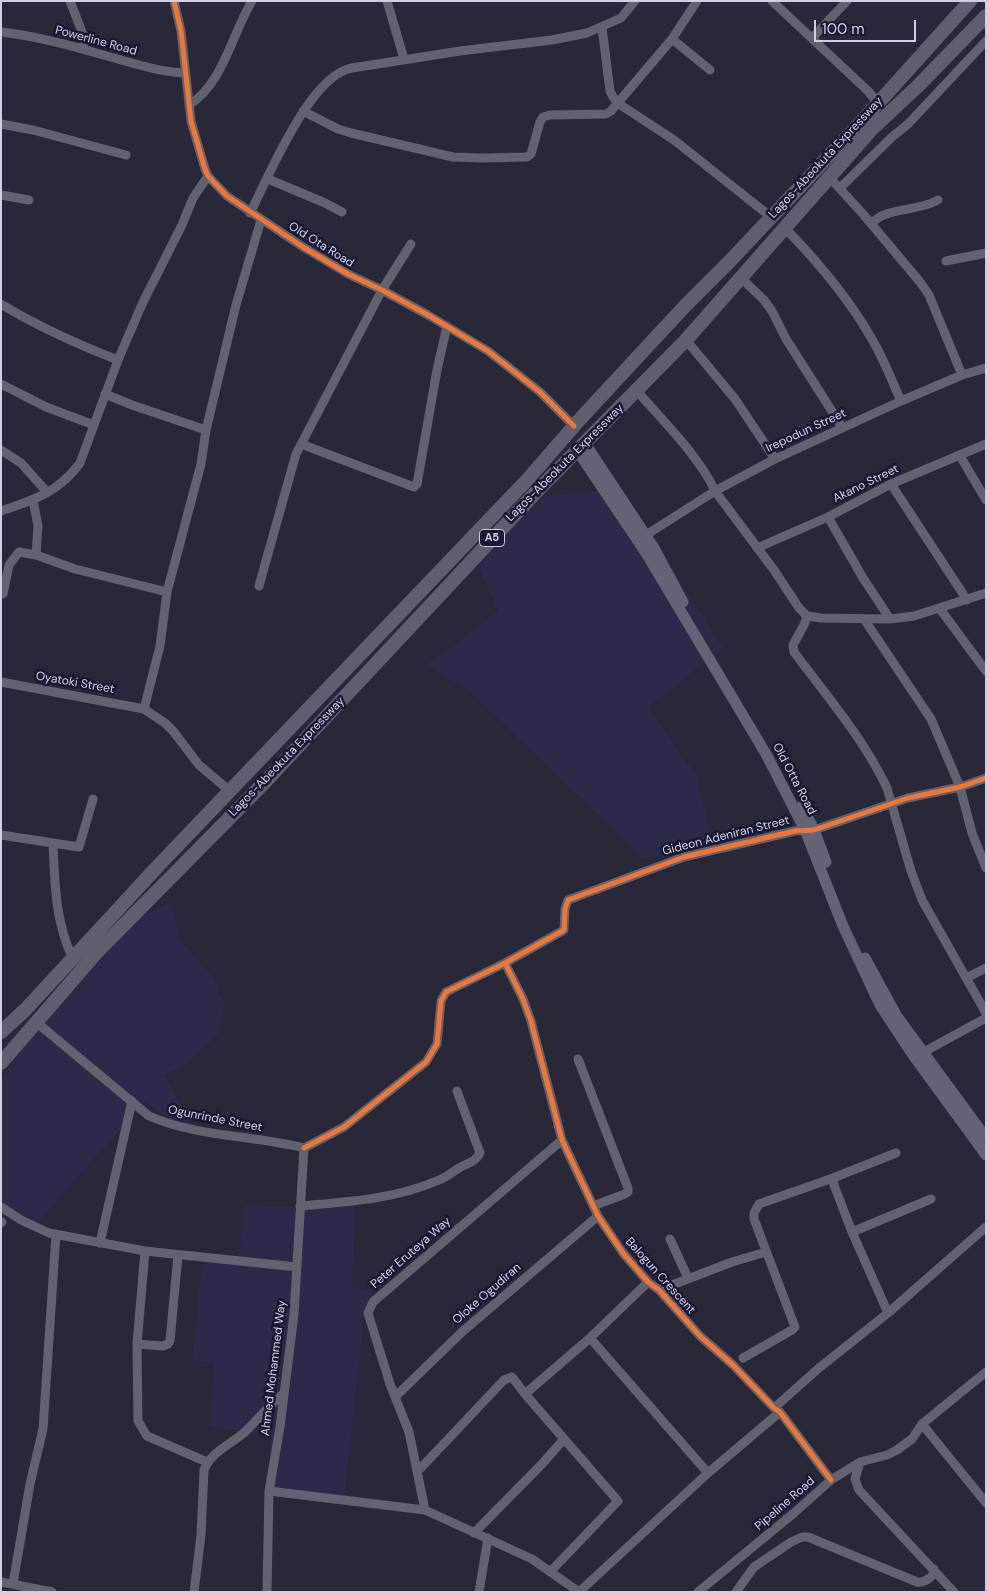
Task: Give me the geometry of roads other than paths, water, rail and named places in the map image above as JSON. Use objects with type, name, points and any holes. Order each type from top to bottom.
[{"type":"highway","name":"Lagos-Abeokuta Expressway","points":[[1,1064],[98,951],[265,782],[581,446],[686,340],[785,228],[835,183],[878,103],[970,1]]},
{"type":"highway","name":"Lagos-Abeokuta Expressway","points":[[1,1032],[26,1009],[158,866],[528,479],[677,314],[771,217],[867,125],[919,85],[985,20]]},
{"type":"main road","points":[[581,446],[646,535],[696,626],[773,752],[810,830]]},
{"type":"main road","name":"Old Otta Road","points":[[581,446],[810,830],[875,980],[922,1053],[986,1138]]},
{"type":"main road","name":"Old Otta Road","points":[[810,830],[843,926],[875,998],[913,1055],[986,1155]]},
{"type":"street","points":[[70,1],[82,32],[84,49]]},
{"type":"street","name":"Old Ota Road","points":[[174,1],[181,31],[192,122],[208,176],[227,196],[336,268],[382,290],[488,351],[540,392],[574,426]]},
{"type":"street","points":[[190,107],[204,94],[211,84],[252,1]]},
{"type":"street","points":[[387,1],[404,59]]},
{"type":"street","points":[[250,212],[303,111],[332,77],[340,71],[404,59],[552,40],[587,33],[621,18],[635,1]]},
{"type":"street","points":[[303,111],[351,134],[440,154],[483,158],[527,157],[531,154],[540,122],[543,118],[550,115],[606,114],[619,104],[672,39],[697,1]]},
{"type":"street","points":[[772,1],[868,91],[878,103]]},
{"type":"street","points":[[812,38],[847,1]]},
{"type":"street","points":[[602,27],[610,91],[619,104],[681,145],[771,217]]},
{"type":"street","name":"Powerline Road","points":[[1,32],[84,49],[166,71],[185,72]]},
{"type":"street","points":[[672,39],[710,70]]},
{"type":"street","points":[[962,375],[929,296],[910,268],[835,183],[908,124],[986,41]]},
{"type":"street","points":[[1,124],[33,130],[126,155]]},
{"type":"street","points":[[1,512],[33,500],[47,492],[66,480],[80,463],[118,360],[143,302],[176,238],[192,198],[208,176]]},
{"type":"street","points":[[268,179],[326,203],[342,212]]},
{"type":"street","points":[[1,195],[29,200]]},
{"type":"street","points":[[871,224],[883,214],[926,206],[938,200]]},
{"type":"street","points":[[230,790],[199,765],[173,731],[144,709],[160,646],[167,592],[193,498],[206,430],[236,305],[261,220]]},
{"type":"street","points":[[785,228],[852,308],[876,347],[901,401]]},
{"type":"street","points":[[259,586],[292,464],[382,290],[411,244]]},
{"type":"street","points":[[946,261],[986,252]]},
{"type":"street","points":[[740,277],[764,300],[772,311],[786,339],[842,427]]},
{"type":"street","points":[[1,304],[60,336],[118,360]]},
{"type":"street","points":[[301,444],[414,487],[417,484],[437,370],[447,326]]},
{"type":"street","points":[[686,340],[740,405],[775,459]]},
{"type":"street","name":"Irepodun Street","points":[[646,535],[715,491],[775,459],[901,401],[962,375],[986,368]]},
{"type":"street","points":[[1,384],[46,407],[94,425]]},
{"type":"street","points":[[637,391],[710,480],[715,491],[806,616],[864,619],[890,619],[914,616],[986,593]]},
{"type":"street","points":[[105,394],[206,430]]},
{"type":"street","name":"Akano Street","points":[[756,548],[828,517],[891,484],[986,444]]},
{"type":"street","points":[[1,450],[21,463],[47,492]]},
{"type":"street","points":[[960,456],[986,500]]},
{"type":"street","points":[[891,484],[967,600]]},
{"type":"street","points":[[33,500],[38,526],[36,555]]},
{"type":"street","points":[[828,517],[863,578],[890,619]]},
{"type":"street","points":[[3,594],[9,566],[19,552],[36,555],[75,569],[167,592]]},
{"type":"street","points":[[940,609],[986,671]]},
{"type":"street","points":[[806,616],[804,625],[793,645],[794,652],[868,753],[887,788],[911,871],[922,900],[986,1013]]},
{"type":"street","points":[[864,619],[926,710],[960,787],[972,833],[986,868]]},
{"type":"street","name":"Oyatoki Street","points":[[1,682],[144,709]]},
{"type":"street","points":[[810,830],[892,805],[908,798],[960,787],[986,778]]},
{"type":"street","points":[[1,835],[79,847],[93,799]]},
{"type":"street","name":"Gideon Adeniran Street","points":[[304,1148],[344,1127],[426,1062],[437,1044],[441,1001],[446,992],[504,964],[564,930],[565,909],[568,900],[684,856],[810,830]]},
{"type":"street","points":[[53,844],[58,918],[73,959]]},
{"type":"street","name":"Balogun Crescent","points":[[504,964],[523,999],[531,1021],[562,1140],[598,1216],[623,1253],[648,1282],[659,1290],[700,1336],[733,1364],[777,1410],[831,1480]]},
{"type":"street","points":[[966,978],[986,968]]},
{"type":"street","points":[[922,1053],[986,1018]]},
{"type":"street","name":"Ogunrinde Street","points":[[36,1022],[149,1116],[165,1123],[304,1148]]},
{"type":"street","points":[[578,1060],[628,1188],[628,1192],[625,1194],[593,1206]]},
{"type":"street","points":[[300,1206],[357,1201],[397,1193],[441,1180],[478,1158],[480,1153],[457,1091]]},
{"type":"street","points":[[100,1243],[132,1101]]},
{"type":"street","name":"Peter Eruteya Way","points":[[424,1510],[409,1432],[390,1384],[368,1313],[372,1302],[562,1140]]},
{"type":"street","name":"Ahmed Mohammed Way","points":[[267,1592],[269,1491],[294,1314],[304,1148]]},
{"type":"street","points":[[743,1358],[795,1327],[754,1219],[755,1207],[896,1154]]},
{"type":"street","points":[[833,1178],[834,1186],[852,1232],[888,1313]]},
{"type":"street","points":[[852,1232],[931,1199]]},
{"type":"street","points":[[1,1207],[36,1228],[100,1243],[178,1255],[297,1266]]},
{"type":"street","name":"Oloke Ogudiran","points":[[396,1396],[462,1332],[598,1216]]},
{"type":"street","points":[[269,1491],[424,1510],[532,1559],[579,1592],[777,1410],[819,1368],[888,1313],[986,1227]]},
{"type":"street","points":[[13,1584],[30,1484],[43,1429],[56,1234]]},
{"type":"street","points":[[670,1239],[688,1278]]},
{"type":"street","points":[[145,1251],[137,1344],[138,1421],[147,1436],[207,1462]]},
{"type":"street","points":[[659,1290],[732,1262],[766,1252]]},
{"type":"street","points":[[137,1344],[163,1346],[170,1341],[178,1255]]},
{"type":"street","points":[[525,1394],[590,1338],[648,1282]]},
{"type":"street","points":[[590,1338],[708,1473]]},
{"type":"street","name":"Pipeline Road","points":[[698,1592],[831,1480],[860,1462],[887,1455],[912,1440],[922,1424],[986,1372]]},
{"type":"street","points":[[418,1471],[504,1380],[512,1377],[618,1501],[551,1572]]},
{"type":"street","points":[[194,1592],[201,1535],[204,1470],[207,1462],[212,1455],[226,1447],[246,1430],[284,1392]]},
{"type":"street","points":[[922,1424],[986,1504]]},
{"type":"street","points":[[474,1533],[564,1439]]},
{"type":"street","points":[[860,1462],[855,1479],[859,1490],[954,1592]]},
{"type":"street","points":[[736,1592],[754,1567],[791,1542],[802,1537],[808,1537],[917,1582],[923,1582],[930,1578],[934,1573],[934,1569]]},
{"type":"street","points":[[479,1592],[488,1538]]},
{"type":"street","points":[[1,1582],[52,1592]]}]
